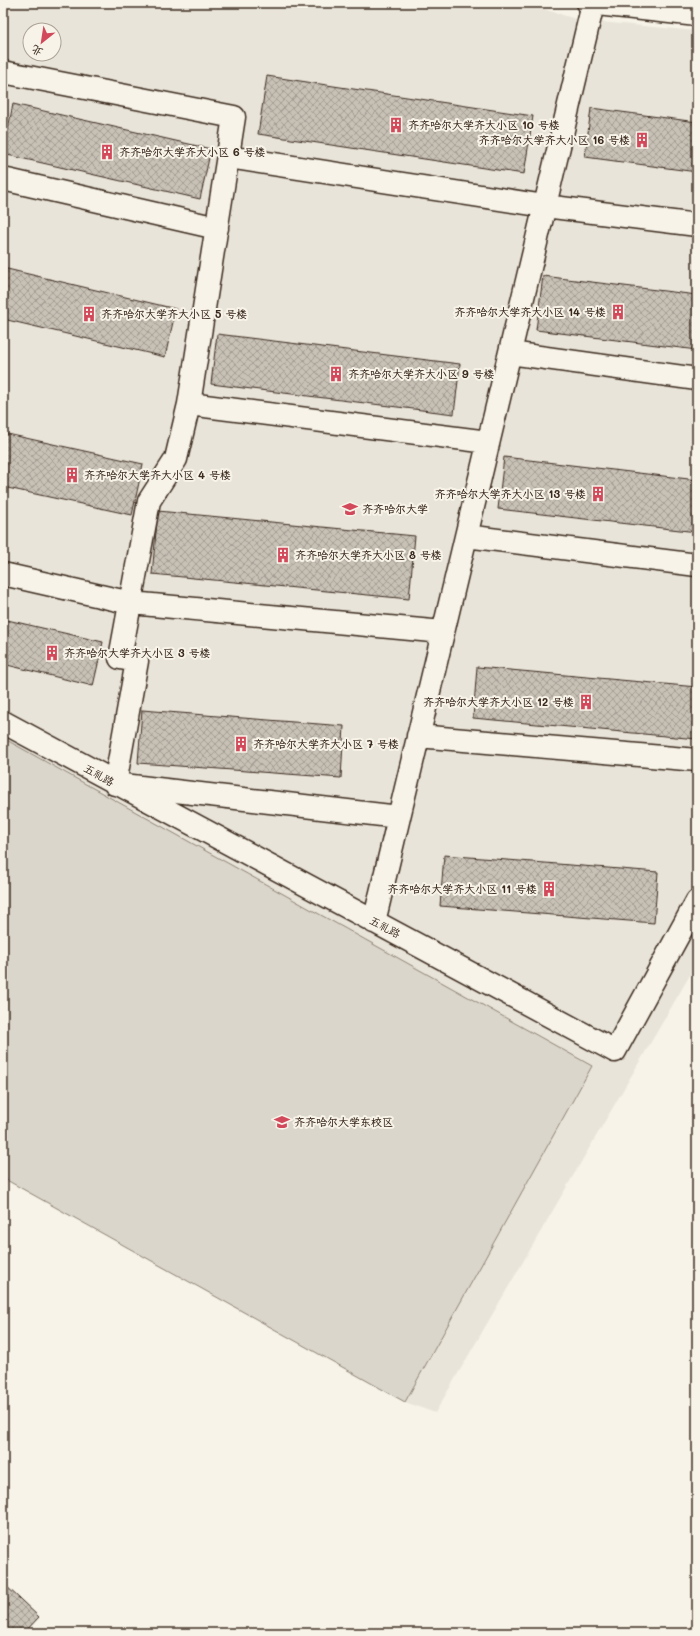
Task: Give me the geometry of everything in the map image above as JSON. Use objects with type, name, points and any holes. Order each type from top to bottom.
[{"type":"street","points":[[374,922],[545,206],[591,4],[697,15]]},
{"type":"street","points":[[3,72],[234,117],[188,404],[176,459],[149,501],[120,658],[137,661],[115,784],[399,817]]},
{"type":"street","points":[[228,157],[545,206],[697,225]]},
{"type":"street","points":[[3,180],[217,228]]},
{"type":"street","points":[[510,353],[697,379]]},
{"type":"street","points":[[188,404],[488,442]]},
{"type":"street","points":[[466,536],[697,565]]},
{"type":"street","points":[[3,574],[131,603],[443,632]]},
{"type":"street","name":"五礼路","points":[[3,722],[115,784],[615,1051],[697,901]]},
{"type":"street","points":[[418,736],[697,760]]},
{"type":"shaded area","name":"齐齐哈尔大学","points":[[3,3],[524,3],[579,20],[697,31],[697,963],[435,1413],[405,1402],[3,1178]]},
{"type":"shaded area","name":"齐齐哈尔大学东校区","points":[[3,738],[592,1066],[405,1402],[3,1178]]},
{"type":"building","name":"齐齐哈尔大学齐大小区 10 号楼","points":[[267,76],[533,116],[524,174],[258,134]]},
{"type":"building","name":"齐齐哈尔大学齐大小区 6 号楼","points":[[13,104],[211,149],[200,199],[3,154]]},
{"type":"building","name":"齐齐哈尔大学齐大小区 16 号楼","points":[[591,108],[697,122],[697,172],[585,157]]},
{"type":"building","name":"齐齐哈尔大学齐大小区 5 号楼","points":[[3,268],[176,309],[165,357],[3,319]]},
{"type":"building","name":"齐齐哈尔大学齐大小区 14 号楼","points":[[543,276],[697,295],[697,350],[536,330]]},
{"type":"building","name":"齐齐哈尔大学齐大小区 9 号楼","points":[[217,334],[460,364],[454,414],[211,384]]},
{"type":"building","name":"齐齐哈尔大学齐大小区 4 号楼","points":[[3,433],[143,464],[132,515],[3,487]]},
{"type":"building","name":"齐齐哈尔大学齐大小区 13 号楼","points":[[504,457],[697,480],[697,532],[498,509]]},
{"type":"building","name":"齐齐哈尔大学齐大小区 8 号楼","points":[[158,511],[415,536],[409,599],[152,574]]},
{"type":"building","name":"齐齐哈尔大学齐大小区 3 号楼","points":[[3,619],[103,642],[93,686],[3,664]]},
{"type":"building","name":"齐齐哈尔大学齐大小区 12 号楼","points":[[477,667],[697,687],[697,739],[473,718]]},
{"type":"building","name":"齐齐哈尔大学齐大小区 7 号楼","points":[[142,710],[344,726],[341,778],[138,763]]},
{"type":"building","name":"齐齐哈尔大学齐大小区 11 号楼","points":[[444,855],[658,872],[654,923],[440,906]]},
{"type":"building","points":[[3,1583],[39,1617],[24,1633],[3,1633]]},
{"type":"place","name":"齐齐哈尔大学齐大小区 10 号楼","points":[[396,125]]},
{"type":"place","name":"齐齐哈尔大学齐大小区 16 号楼","points":[[642,140]]},
{"type":"place","name":"齐齐哈尔大学齐大小区 6 号楼","points":[[107,152]]},
{"type":"place","name":"齐齐哈尔大学齐大小区 14 号楼","points":[[618,312]]},
{"type":"place","name":"齐齐哈尔大学齐大小区 5 号楼","points":[[89,314]]},
{"type":"place","name":"齐齐哈尔大学齐大小区 9 号楼","points":[[336,374]]},
{"type":"place","name":"齐齐哈尔大学齐大小区 4 号楼","points":[[72,475]]},
{"type":"place","name":"齐齐哈尔大学齐大小区 13 号楼","points":[[598,494]]},
{"type":"place","name":"齐齐哈尔大学","points":[[350,509]]},
{"type":"place","name":"齐齐哈尔大学齐大小区 8 号楼","points":[[283,555]]},
{"type":"place","name":"齐齐哈尔大学齐大小区 3 号楼","points":[[52,653]]},
{"type":"place","name":"齐齐哈尔大学齐大小区 12 号楼","points":[[586,702]]},
{"type":"place","name":"齐齐哈尔大学齐大小区 7 号楼","points":[[241,744]]},
{"type":"place","name":"齐齐哈尔大学齐大小区 11 号楼","points":[[549,889]]},
{"type":"place","name":"齐齐哈尔大学东校区","points":[[282,1122]]}]
